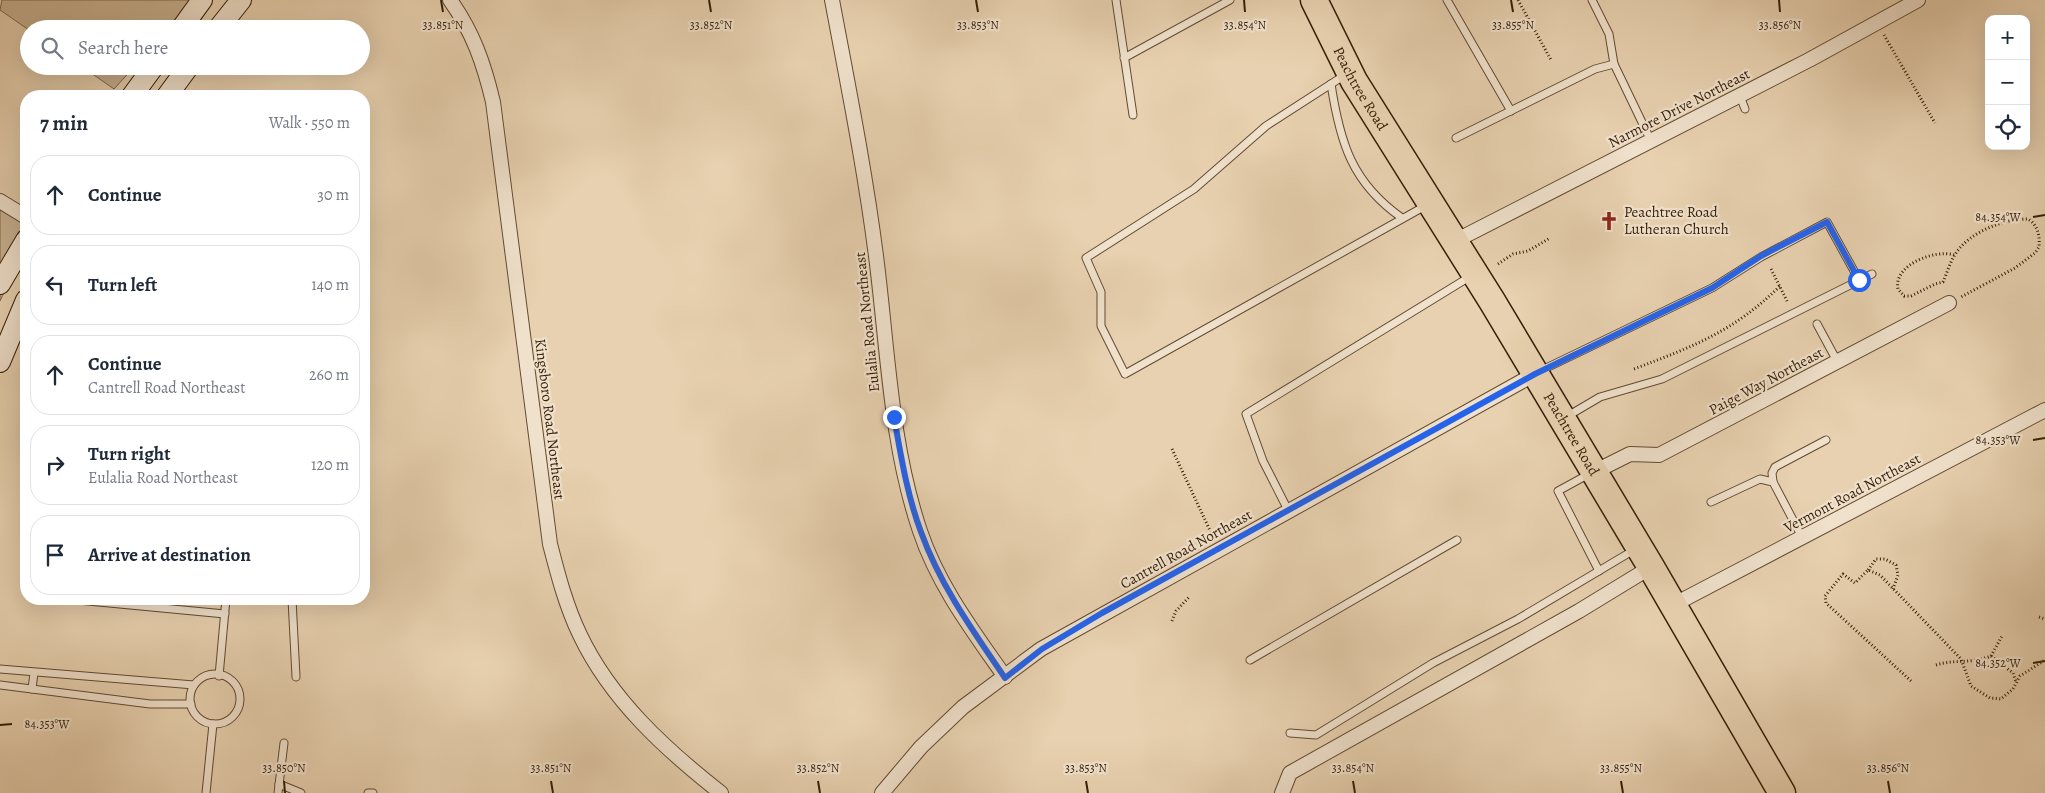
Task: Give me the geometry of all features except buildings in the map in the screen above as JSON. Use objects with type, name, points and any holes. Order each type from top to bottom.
[{"type":"highway","name":"Peachtree Road","points":[[1314,0],[1340,78],[1430,203],[1474,274],[1645,557],[1782,793]]},
{"type":"main road","points":[[188,20],[202,0]]},
{"type":"main road","points":[[225,20],[241,0]]},
{"type":"main road","points":[[136,90],[147,75]]},
{"type":"main road","points":[[172,90],[183,75]]},
{"type":"main road","points":[[0,284],[20,250]]},
{"type":"main road","points":[[0,362],[20,314]]},
{"type":"street","name":"Kingsboro Road Northeast","points":[[450,0],[471,33],[485,67],[492,102],[550,544],[563,592],[580,634],[611,687],[651,733],[721,793]]},
{"type":"street","name":"Eulalia Road Northeast","points":[[832,0],[865,179],[894,417],[905,481],[921,533],[943,583],[1005,678]]},
{"type":"street","name":"Narmore Drive Northeast","points":[[1453,242],[1740,96],[1789,75],[1918,0]]},
{"type":"street","points":[[0,201],[20,213]]},
{"type":"street","name":"Paige Way Northeast","points":[[1594,472],[1630,454],[1659,455],[1949,303]]},
{"type":"street","name":"Cantrell Road Northeast","points":[[882,793],[922,746],[963,707],[1042,649],[1288,510],[1535,374]]},
{"type":"street","name":"Vermont Road Northeast","points":[[1673,605],[2045,410]]},
{"type":"street","points":[[1282,793],[1290,773],[1571,616],[1645,557]]},
{"type":"lane","points":[[1116,0],[1133,115]]},
{"type":"lane","points":[[1124,58],[1230,0]]},
{"type":"lane","points":[[1447,0],[1511,111]]},
{"type":"lane","points":[[1592,0],[1609,34],[1614,64],[1651,141]]},
{"type":"lane","points":[[1456,138],[1595,69],[1614,64]]},
{"type":"lane","points":[[1340,78],[1266,126],[1194,189],[1086,258],[1101,292],[1101,326],[1125,374],[1430,203]]},
{"type":"lane","points":[[1340,78],[1341,138],[1353,164],[1373,196],[1402,218]]},
{"type":"lane","points":[[1740,96],[1745,109]]},
{"type":"lane","points":[[1535,374],[1712,288],[1761,256],[1827,222],[1859,280]]},
{"type":"lane","points":[[1288,510],[1263,461],[1246,414],[1474,274]]},
{"type":"lane","points":[[1562,420],[1600,398],[1662,379],[1872,274]]},
{"type":"lane","points":[[1817,324],[1837,361]]},
{"type":"lane","points":[[1802,537],[1773,482],[1772,473],[1775,467],[1826,440]]},
{"type":"lane","points":[[1594,472],[1558,491],[1598,571]]},
{"type":"lane","points":[[1711,502],[1760,479],[1773,482]]},
{"type":"lane","points":[[1250,660],[1457,540]]},
{"type":"lane","points":[[1290,733],[1316,735],[1433,663],[1518,619],[1598,571],[1645,557]]},
{"type":"lane","points":[[138,605],[225,614]]},
{"type":"lane","points":[[219,676],[226,605]]},
{"type":"lane","points":[[292,605],[296,676]]},
{"type":"lane","points":[[0,669],[194,685]]},
{"type":"lane","points":[[32,689],[34,673]]},
{"type":"lane","points":[[210,674],[219,676],[226,677],[235,684],[240,693],[239,706],[232,718],[222,723],[213,724],[200,719],[191,704],[194,685],[210,674]]},
{"type":"lane","points":[[0,685],[150,704],[191,704]]},
{"type":"lane","points":[[206,793],[213,724]]},
{"type":"lane","points":[[278,793],[284,743]]},
{"type":"lane","points":[[279,784],[301,793]]},
{"type":"lane","points":[[368,793],[373,793]]},
{"type":"path","points":[[1518,0],[1551,60]]},
{"type":"path","points":[[1880,28],[1935,123]]},
{"type":"path","points":[[1949,303],[2028,259],[2039,247],[2039,233],[2034,222],[2028,220],[2005,223],[1983,231],[1966,241],[1954,255],[1943,282],[1911,296],[1904,296],[1898,289],[1897,279],[1900,274],[1918,262],[1938,253],[1954,255]]},
{"type":"path","points":[[1498,264],[1513,254],[1528,251],[1550,238]]},
{"type":"path","points":[[1771,268],[1788,303]]},
{"type":"path","points":[[1634,369],[1702,343],[1736,323],[1760,305],[1780,286]]},
{"type":"path","points":[[1172,449],[1214,538]]},
{"type":"path","points":[[1892,589],[1898,575],[1896,565],[1886,559],[1876,559],[1855,583],[1843,574],[1825,596],[1826,603],[1912,682]]},
{"type":"path","points":[[1868,570],[1880,575],[1924,619],[1963,663],[1971,686],[1990,698],[2001,699],[2013,689],[2020,676],[2045,660]]},
{"type":"path","points":[[1172,621],[1176,612],[1187,602],[1190,596]]},
{"type":"path","points":[[2039,617],[2045,619]]},
{"type":"path","points":[[1936,665],[1951,660],[1963,663],[1979,662],[1991,656],[2002,636]]},
{"type":"path","points":[[1991,656],[2013,673],[2016,683]]},
{"type":"shaded area","points":[[2,0],[196,0],[177,20],[20,20],[20,24],[0,10]]},
{"type":"shaded area","points":[[94,75],[127,75],[114,89]]},
{"type":"shaded area","points":[[0,201],[20,213],[20,259],[0,301]]},
{"type":"place","name":"Peachtree Road Lutheran Church","points":[[1609,221]]},
{"type":"route","points":[[894,417],[905,481],[921,533],[943,583],[1005,678],[1042,649],[1102,613],[1535,374],[1656,317],[1712,288],[1761,256],[1827,222],[1859,280]]}]
